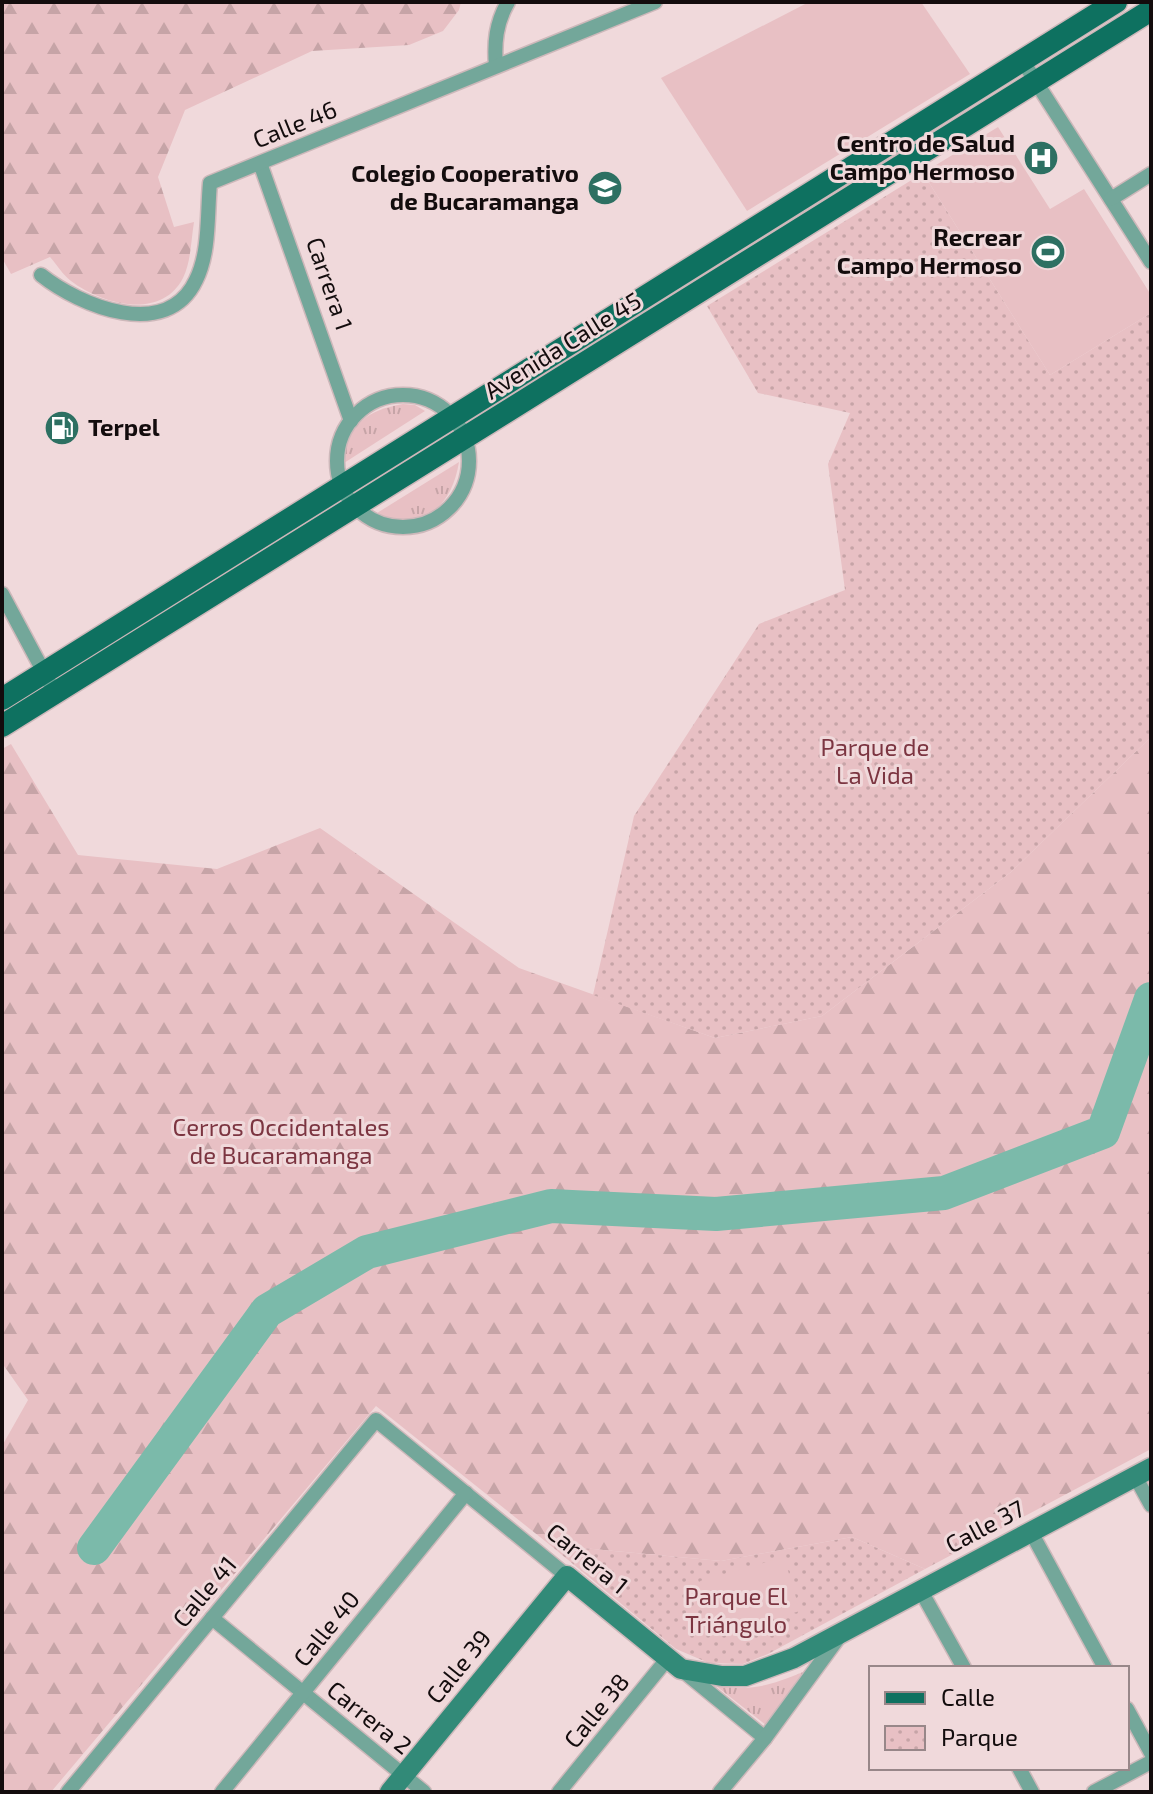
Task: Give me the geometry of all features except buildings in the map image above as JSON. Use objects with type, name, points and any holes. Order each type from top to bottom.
[{"type":"main road","name":"Avenida Calle 45","points":[[2,699],[1116,2]]},
{"type":"main road","name":"Avenida Calle 45","points":[[2,726],[1151,10]]},
{"type":"street","points":[[496,66],[496,28],[508,2]]},
{"type":"street","name":"Calle 46","points":[[41,275],[58,288],[100,306],[139,315],[154,314],[173,307],[184,300],[202,262],[210,183],[655,2]]},
{"type":"street","points":[[1022,60],[1151,262]]},
{"type":"street","name":"Carrera 1","points":[[260,163],[351,421]]},
{"type":"street","points":[[1111,199],[1151,174]]},
{"type":"street","points":[[410,395],[427,399],[452,416],[469,450],[469,469],[455,502],[428,522],[397,526],[366,516],[355,506],[342,485],[338,471],[342,436],[351,421],[370,405],[393,396],[410,395]]},
{"type":"street","points":[[2,594],[55,693]]},
{"type":"street","name":"Carrera 1","points":[[376,1420],[765,1738]]},
{"type":"street","name":"Calle 41","points":[[68,1792],[376,1420]]},
{"type":"street","points":[[1143,1472],[1151,1505]]},
{"type":"street","name":"Calle 37","points":[[675,1664],[712,1675],[745,1676],[770,1668],[1143,1472]]},
{"type":"street","name":"Calle 40","points":[[222,1792],[466,1493]]},
{"type":"street","points":[[1031,1532],[1104,1666]]},
{"type":"street","name":"Calle 39","points":[[390,1792],[567,1576]]},
{"type":"street","points":[[921,1591],[963,1666]]},
{"type":"street","name":"Carrera 2","points":[[212,1618],[424,1792]]},
{"type":"street","name":"Calle 37","points":[[720,1792],[765,1738],[843,1632]]},
{"type":"street","name":"Calle 38","points":[[559,1792],[675,1664]]},
{"type":"street","points":[[1129,1713],[1151,1753]]},
{"type":"street","points":[[1094,1792],[1151,1762]]},
{"type":"street","points":[[1020,1770],[1032,1792]]},
{"type":"green space","points":[[2,2],[461,2],[459,10],[443,31],[409,45],[312,51],[185,110],[158,177],[174,227],[194,222],[188,265],[173,291],[160,300],[130,304],[84,289],[68,279],[50,257],[11,274],[2,258]]},
{"type":"green space","points":[[809,2],[921,2],[970,74],[747,211],[661,78]]},
{"type":"green space","name":"Recrear Campo Hermoso","points":[[998,127],[1050,209],[1084,189],[1151,295],[1151,313],[1050,375],[923,173]]},
{"type":"green space","name":"Parque de La Vida","points":[[923,173],[1050,375],[1151,313],[1151,737],[1011,872],[822,1016],[715,1038],[593,995],[634,816],[759,624],[845,590],[828,464],[850,413],[758,393],[707,306]]},
{"type":"green space","points":[[403,404],[415,405],[425,411],[344,463],[349,438],[361,421],[379,410]]},
{"type":"green space","points":[[459,462],[450,491],[433,512],[408,520],[377,513]]},
{"type":"green space","name":"Cerros Occidentales de Bucaramanga","points":[[1151,737],[1151,1449],[925,1569],[852,1537],[721,1561],[550,1545],[376,1406],[51,1792],[2,1792],[2,1446],[28,1400],[2,1363],[2,749],[11,744],[78,855],[217,869],[320,828],[519,968],[715,1038],[822,1016],[1011,872]]},
{"type":"green space","name":"Parque El Triángulo","points":[[852,1537],[925,1569],[768,1654],[743,1664],[709,1663],[676,1649],[550,1545],[721,1561]]},
{"type":"green space","points":[[784,1557],[800,1611],[715,1635],[700,1581]]},
{"type":"green space","points":[[803,1672],[766,1725],[716,1686],[761,1686]]},
{"type":"waterway","points":[[94,1548],[267,1311],[367,1252],[551,1206],[716,1214],[944,1193],[1103,1132],[1151,999]]},
{"type":"place","name":"Centro de Salud Campo Hermoso","points":[[1041,158]]},
{"type":"place","name":"Colegio Cooperativo de Bucaramanga","points":[[605,188]]},
{"type":"place","name":"Recrear Campo Hermoso","points":[[1048,252]]},
{"type":"place","name":"Terpel","points":[[62,428]]}]
